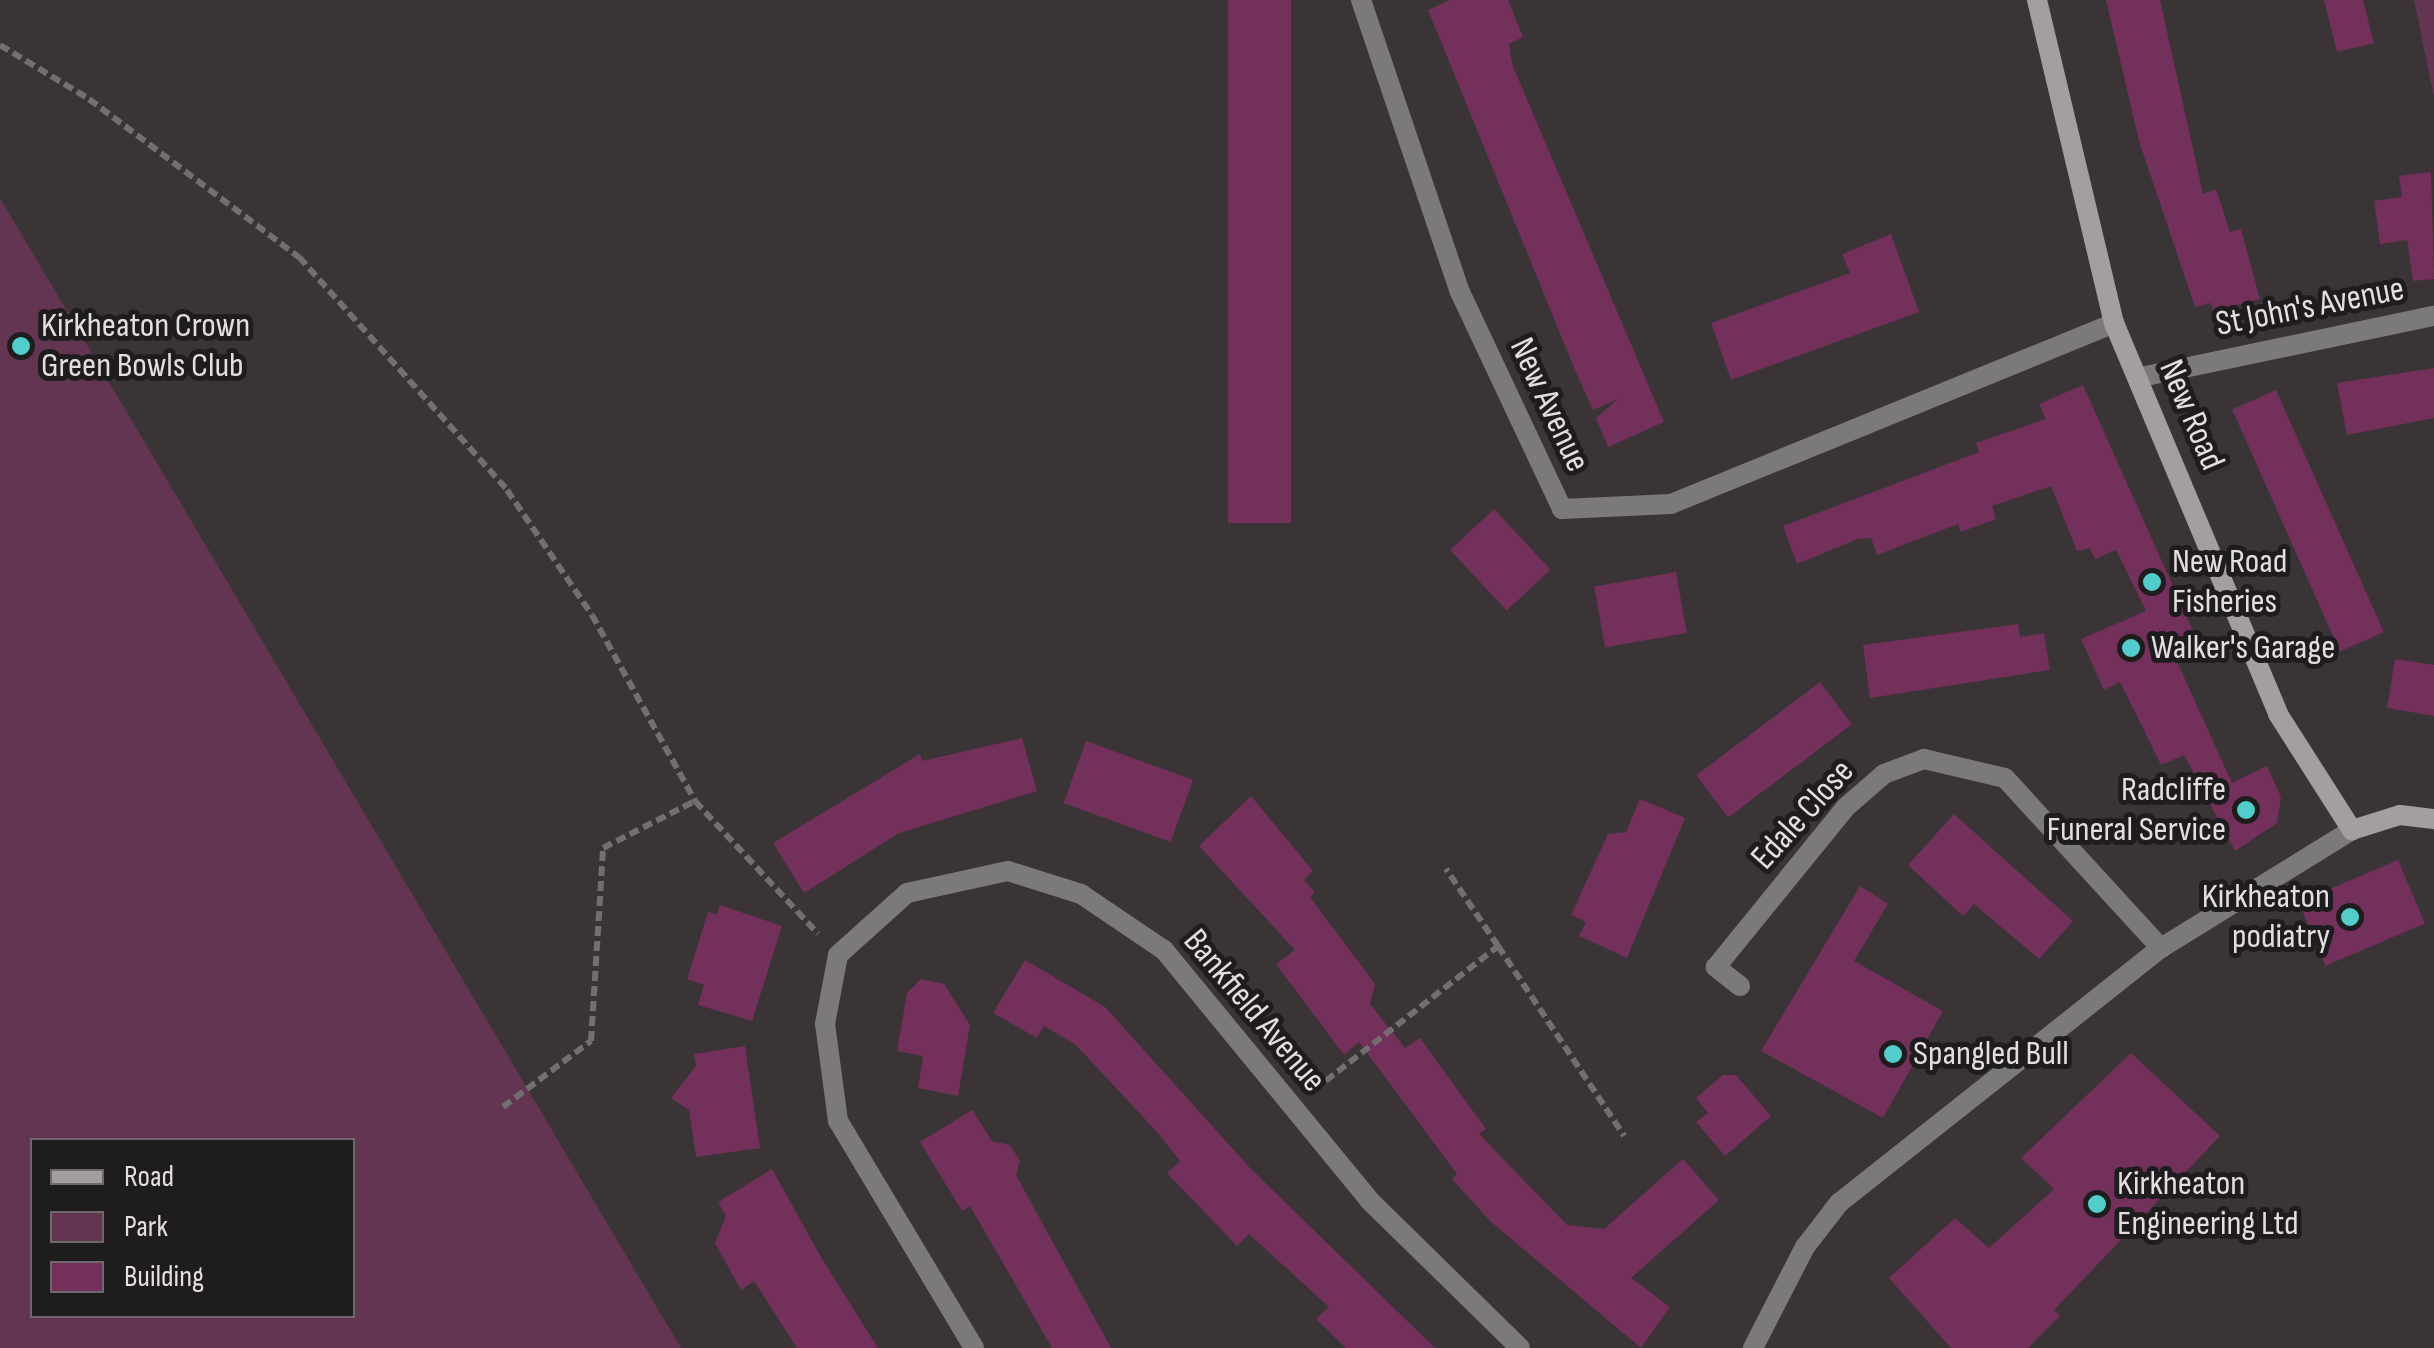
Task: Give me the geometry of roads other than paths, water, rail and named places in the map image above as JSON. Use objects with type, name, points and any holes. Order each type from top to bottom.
[{"type":"street","name":"New Avenue","points":[[1361,0],[1460,292],[1562,509],[1671,504],[2114,323]]},
{"type":"street","name":"New Road","points":[[2037,0],[2114,323],[2141,377],[2278,714],[2352,830]]},
{"type":"street","name":"St John's Avenue","points":[[2141,377],[2434,316]]},
{"type":"street","name":"Edale Close","points":[[1740,986],[1716,966],[1846,807],[1884,774],[1924,759],[2005,778],[2161,948]]},
{"type":"street","points":[[1753,1348],[1805,1247],[1840,1202],[2161,948],[2352,830],[2400,815],[2434,819]]},
{"type":"street","name":"Bankfield Avenue","points":[[974,1348],[838,1121],[826,1024],[838,955],[906,893],[1008,871],[1081,894],[1164,950],[1369,1200],[1520,1348]]},
{"type":"place","name":"Kirkheaton Crown Green Bowls Club","points":[[21,346]]},
{"type":"place","name":"New Road Fisheries","points":[[2152,582]]},
{"type":"place","name":"Walker's Garage","points":[[2131,648]]},
{"type":"place","name":"Radcliffe Funeral Service","points":[[2246,810]]},
{"type":"place","name":"Kirkheaton podiatry","points":[[2350,917]]},
{"type":"place","name":"Spangled Bull","points":[[1893,1054]]},
{"type":"place","name":"Kirkheaton Engineering Ltd","points":[[2097,1204]]}]
